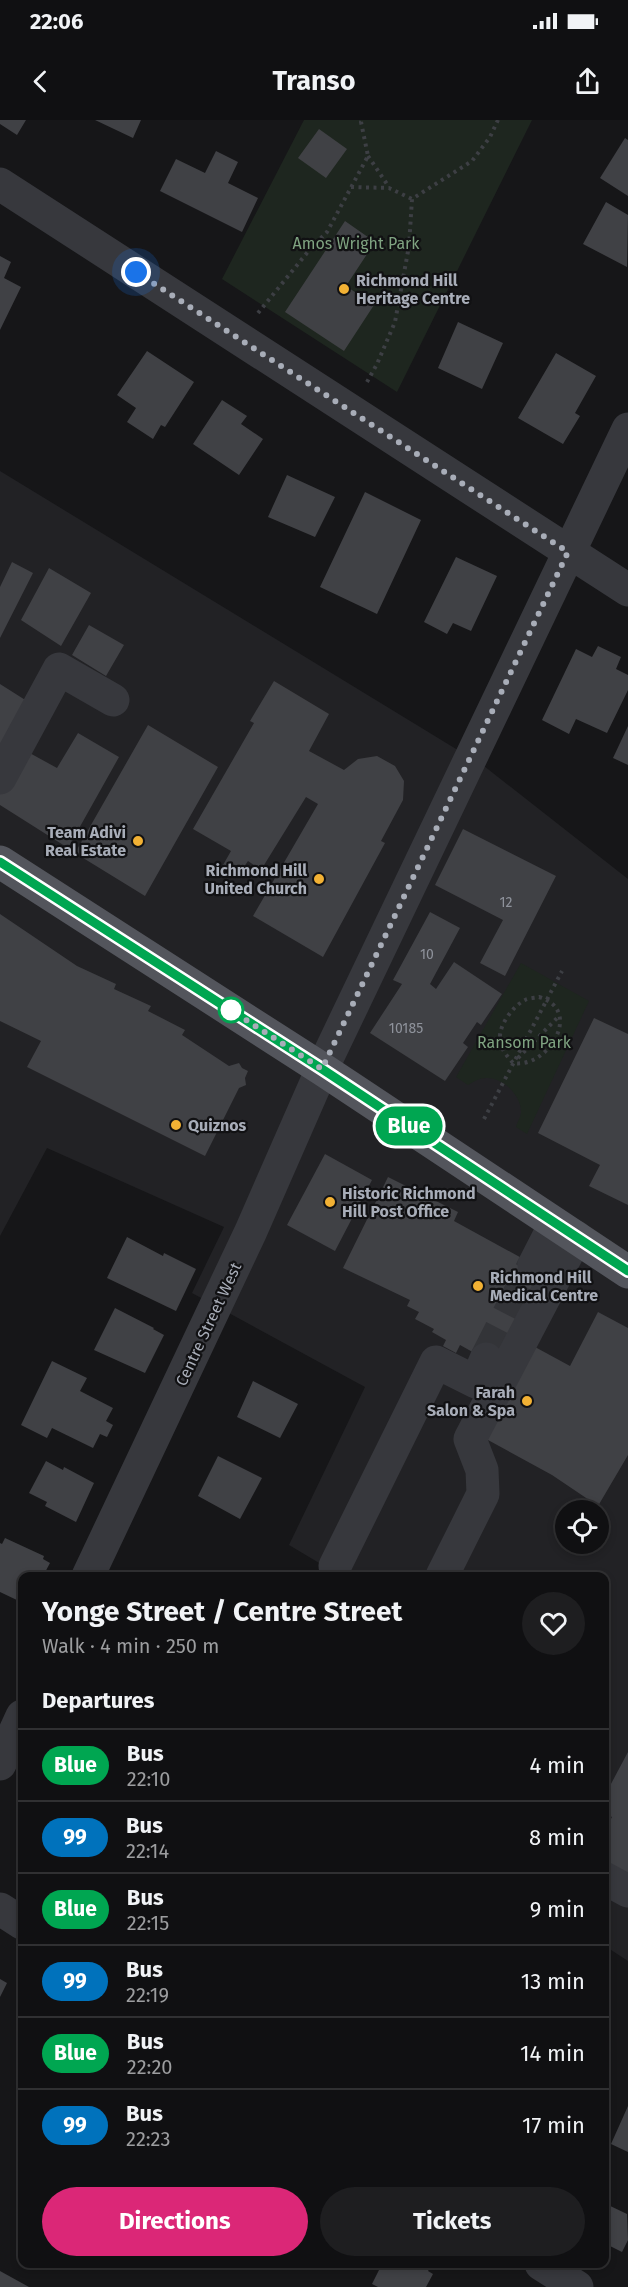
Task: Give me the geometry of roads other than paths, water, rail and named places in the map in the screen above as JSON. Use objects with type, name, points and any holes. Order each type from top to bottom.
[{"type":"main road","points":[[0,862],[322,1069],[628,1272]]},
{"type":"street","points":[[0,184],[628,590]]},
{"type":"street","name":"Centre Street West","points":[[90,1572],[251,1231],[322,1069],[628,429]]},
{"type":"street","points":[[0,778],[59,669],[113,700]]},
{"type":"street","points":[[534,1265],[566,1230]]},
{"type":"street","points":[[444,1572],[483,1494],[482,1470],[470,1439],[566,1230]]},
{"type":"street","points":[[335,1566],[436,1362],[476,1382],[486,1359]]},
{"type":"street","points":[[0,1764],[18,1725]]},
{"type":"street","points":[[609,1881],[628,1891]]},
{"type":"street","points":[[0,1909],[18,1920]]},
{"type":"street","points":[[547,2268],[577,2287]]},
{"type":"tunnel","points":[[486,1359],[534,1265]]},
{"type":"place","name":"Richmond Hill Heritage Centre","points":[[344,289]]},
{"type":"place","name":"Team Adivi Real Estate","points":[[138,841]]},
{"type":"place","name":"Richmond Hill United Church","points":[[319,879]]},
{"type":"place","name":"Quiznos","points":[[176,1125]]},
{"type":"place","name":"Historic Richmond Hill Post Office","points":[[330,1202]]},
{"type":"place","name":"Richmond Hill Medical Centre","points":[[478,1286]]},
{"type":"place","name":"Farah Salon & Spa","points":[[527,1401]]},
{"type":"park label","name":"Amos Wright Park","points":[[356,243]]},
{"type":"park label","name":"Ransom Park","points":[[524,1042]]}]
